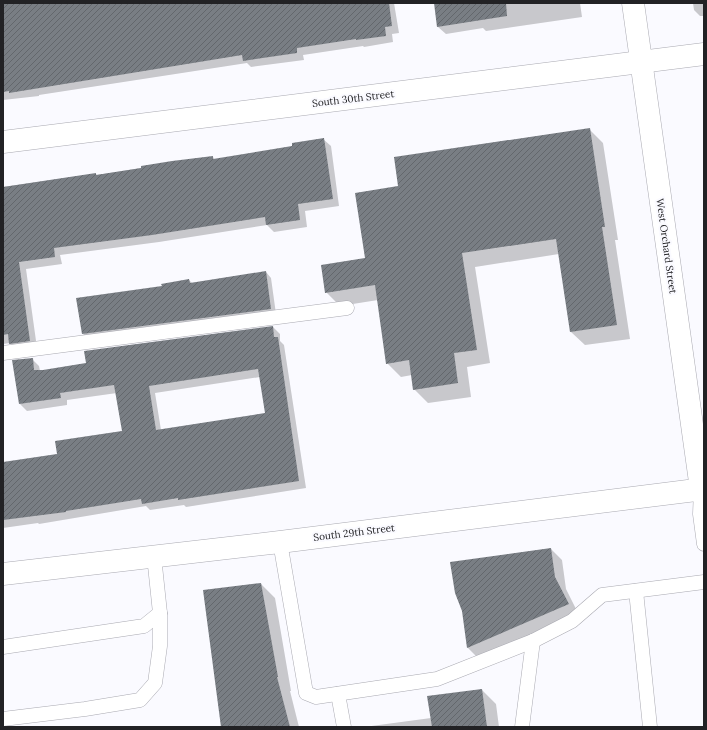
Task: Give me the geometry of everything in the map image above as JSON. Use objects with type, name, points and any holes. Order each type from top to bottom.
[{"type":"street","name":"West Orchard Street","points":[[633,3],[703,489]]},
{"type":"street","name":"South 30th Street","points":[[3,142],[704,54]]},
{"type":"street","name":"South 29th Street","points":[[3,574],[280,542],[703,489]]},
{"type":"lane","points":[[3,353],[346,308]]},
{"type":"lane","points":[[703,489],[700,514],[704,544]]},
{"type":"lane","points":[[280,542],[306,693],[316,697],[436,679],[533,641],[572,621],[602,596],[704,582]]},
{"type":"lane","points":[[3,719],[85,709],[140,700],[155,683],[160,646],[160,612],[154,556]]},
{"type":"lane","points":[[636,591],[650,727]]},
{"type":"lane","points":[[3,647],[144,626],[160,612]]},
{"type":"lane","points":[[522,727],[533,641]]},
{"type":"lane","points":[[338,694],[344,727]]},
{"type":"building","points":[[3,3],[389,3],[392,26],[385,27],[386,36],[297,48],[297,53],[243,61],[242,55],[9,93],[9,91],[3,92]]},
{"type":"building","points":[[434,3],[506,3],[507,16],[437,27]]},
{"type":"building","points":[[590,128],[605,227],[602,227],[617,325],[570,332],[556,239],[462,253],[477,350],[454,353],[458,383],[413,390],[409,360],[386,364],[375,285],[325,293],[321,265],[365,258],[355,193],[398,186],[394,157]]},
{"type":"building","points":[[324,138],[333,199],[298,204],[300,220],[266,225],[265,217],[152,235],[54,248],[55,257],[19,262],[30,341],[9,344],[8,334],[3,335],[3,187],[96,173],[96,175],[141,168],[141,166],[172,161],[213,156],[213,159],[292,146],[292,143]]},
{"type":"building","points":[[266,271],[271,309],[82,334],[76,298],[162,286],[161,284],[189,279],[190,283]]},
{"type":"building","points":[[273,326],[274,337],[278,337],[299,481],[178,500],[178,498],[142,504],[141,499],[66,512],[3,520],[3,462],[57,454],[55,441],[122,431],[114,385],[60,393],[61,398],[19,404],[12,360],[33,358],[34,370],[43,370],[86,363],[84,351]],"holes":[[[258,369],[265,413],[156,430],[149,386]]]},
{"type":"building","points":[[551,548],[555,577],[569,604],[467,648],[462,611],[455,593],[450,562]]},
{"type":"building","points":[[261,583],[277,677],[290,727],[221,727],[203,590]]},
{"type":"building","points":[[482,689],[487,727],[432,727],[427,696]]}]
